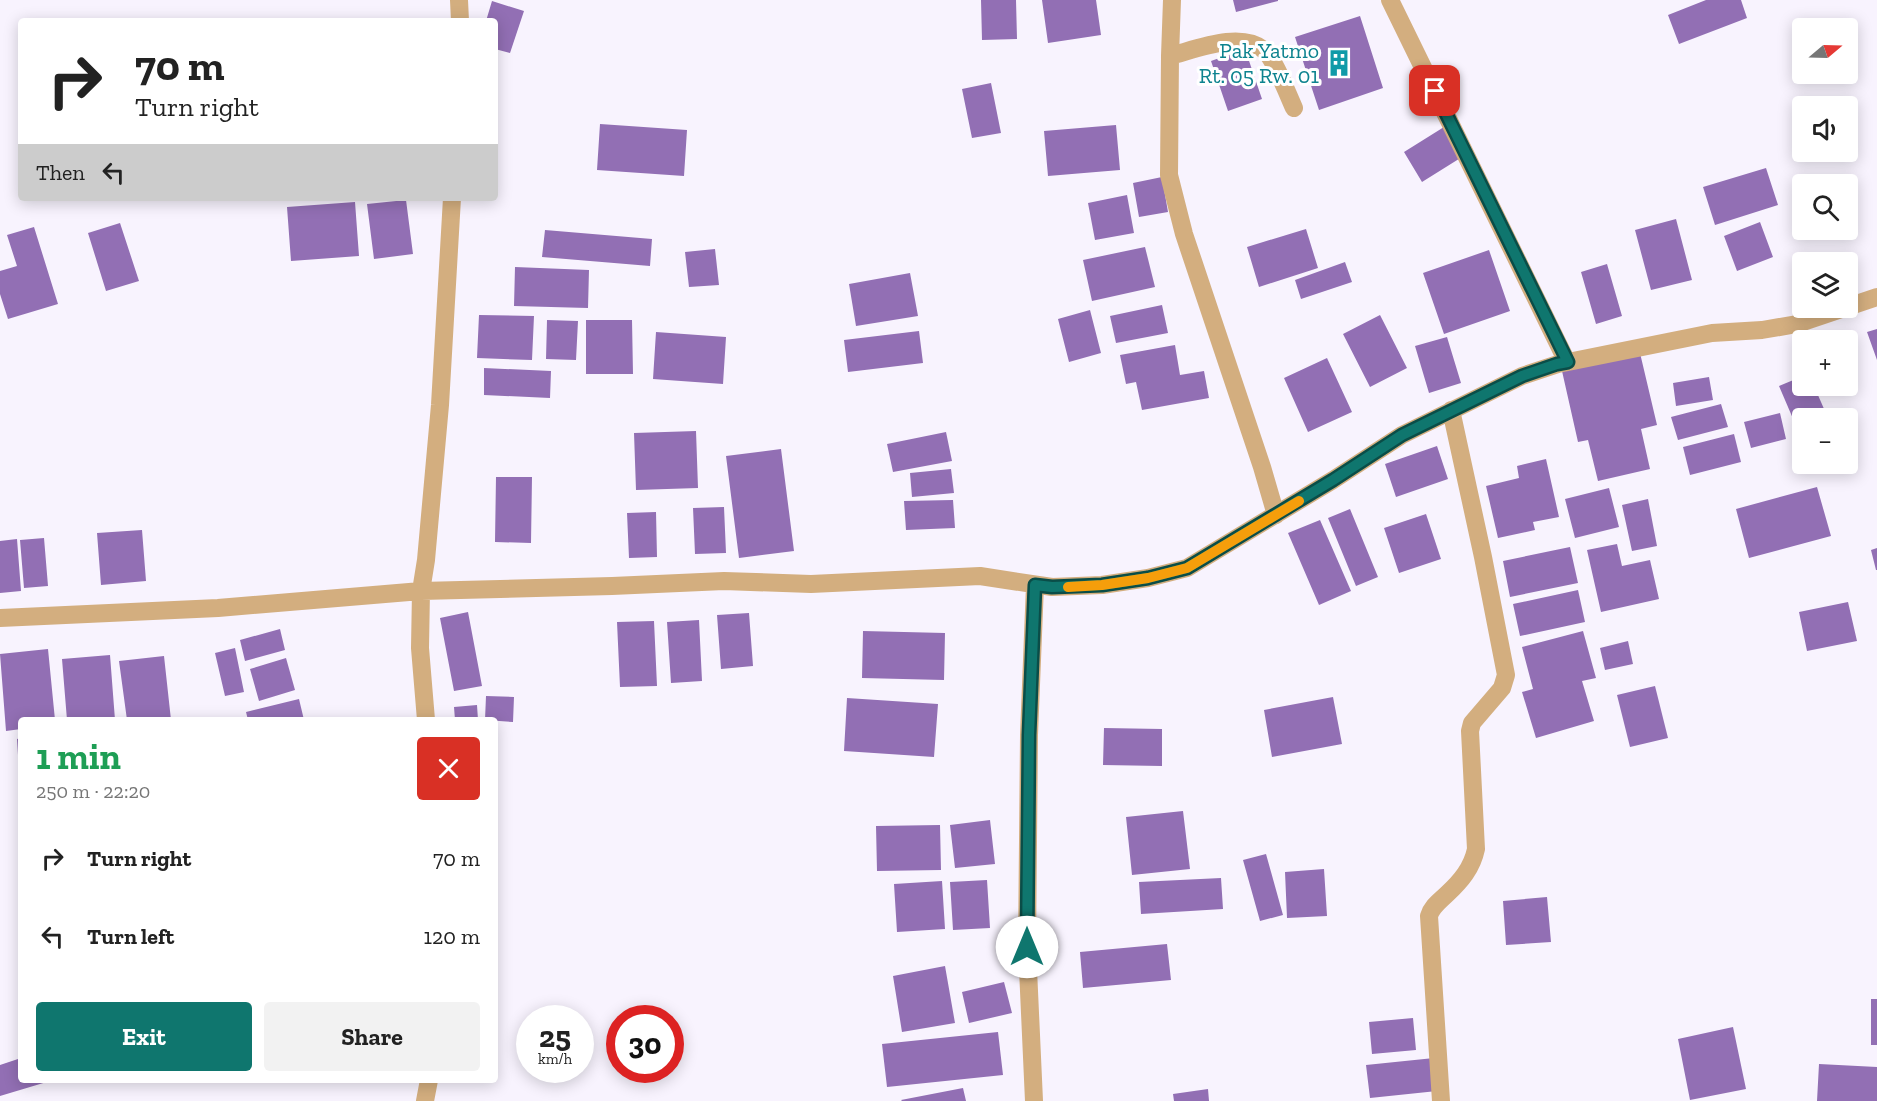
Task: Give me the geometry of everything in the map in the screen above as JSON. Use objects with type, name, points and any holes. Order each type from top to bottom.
[{"type":"street","points":[[459,0],[460,18]]},
{"type":"street","points":[[1172,0],[1169,175],[1185,234],[1276,515]]},
{"type":"street","points":[[1390,0],[1568,362]]},
{"type":"street","points":[[1170,56],[1213,45],[1246,41],[1266,51],[1294,108]]},
{"type":"street","points":[[426,717],[420,648],[421,591],[426,560],[440,405],[452,201]]},
{"type":"street","points":[[0,618],[218,608],[421,591],[724,581],[811,584],[980,576],[1052,587],[1102,585],[1148,578],[1187,568],[1402,435],[1522,376],[1557,364],[1712,333],[1762,330],[1797,324],[1877,297]]},
{"type":"street","points":[[1441,1101],[1429,916],[1435,905],[1461,881],[1474,860],[1476,849],[1470,732],[1472,723],[1502,688],[1506,675],[1483,557],[1450,410]]},
{"type":"street","points":[[1034,1101],[1027,947],[1029,735],[1035,585]]},
{"type":"street","points":[[424,1101],[428,1083]]},
{"type":"building","points":[[981,0],[1016,0],[1017,39],[982,40]]},
{"type":"building","points":[[1042,0],[1096,0],[1101,35],[1048,43]]},
{"type":"building","points":[[1233,0],[1278,0],[1278,1],[1236,12]]},
{"type":"building","points":[[1706,0],[1741,0],[1747,18],[1679,44],[1668,15]]},
{"type":"building","points":[[492,1],[524,11],[510,53],[498,50],[498,18],[487,18]]},
{"type":"building","name":"Pak Yatmo Rt. 05 Rw. 01","points":[[1360,16],[1383,88],[1319,110],[1295,37]]},
{"type":"building","points":[[1245,49],[1262,99],[1228,111],[1211,61]]},
{"type":"building","points":[[991,83],[1001,133],[972,138],[962,89]]},
{"type":"building","points":[[600,124],[687,130],[684,176],[597,170]]},
{"type":"building","points":[[1116,125],[1120,170],[1048,176],[1044,131]]},
{"type":"building","points":[[1444,127],[1462,157],[1422,182],[1404,152]]},
{"type":"building","points":[[1766,168],[1778,205],[1715,225],[1703,187]]},
{"type":"building","points":[[1162,177],[1168,212],[1139,217],[1133,183]]},
{"type":"building","points":[[1127,195],[1134,233],[1095,240],[1088,203]]},
{"type":"building","points":[[406,201],[413,254],[374,259],[367,204]]},
{"type":"building","points":[[355,202],[359,256],[291,261],[287,207]]},
{"type":"building","points":[[1676,219],[1692,280],[1651,290],[1635,230]]},
{"type":"building","points":[[1760,222],[1773,257],[1737,271],[1724,236]]},
{"type":"building","points":[[120,223],[139,281],[106,291],[88,233]]},
{"type":"building","points":[[34,227],[58,304],[8,319],[0,294],[0,271],[17,266],[7,235]]},
{"type":"building","points":[[1306,229],[1318,268],[1259,287],[1247,247]]},
{"type":"building","points":[[545,230],[652,239],[650,266],[542,257]]},
{"type":"building","points":[[1145,247],[1155,287],[1092,301],[1083,260]]},
{"type":"building","points":[[715,249],[719,285],[689,287],[685,252]]},
{"type":"building","points":[[1489,250],[1510,311],[1444,334],[1423,273]]},
{"type":"building","points":[[1345,262],[1352,282],[1301,299],[1295,280]]},
{"type":"building","points":[[1607,264],[1622,316],[1596,324],[1581,272]]},
{"type":"building","points":[[515,267],[589,270],[588,308],[514,306]]},
{"type":"building","points":[[910,273],[918,316],[856,326],[849,284]]},
{"type":"building","points":[[1162,305],[1168,333],[1116,343],[1110,316]]},
{"type":"building","points":[[1090,310],[1101,353],[1069,362],[1058,319]]},
{"type":"building","points":[[479,315],[534,316],[532,360],[477,358]]},
{"type":"building","points":[[1380,315],[1407,368],[1370,387],[1343,334]]},
{"type":"building","points":[[547,320],[578,321],[576,360],[546,359]]},
{"type":"building","points":[[586,320],[632,320],[633,374],[586,374]]},
{"type":"building","points":[[1877,329],[1877,360],[1867,332]]},
{"type":"building","points":[[919,331],[923,363],[848,372],[844,340]]},
{"type":"building","points":[[656,332],[726,337],[723,384],[653,379]]},
{"type":"building","points":[[1447,337],[1461,383],[1429,393],[1415,346]]},
{"type":"building","points":[[1175,345],[1180,375],[1204,371],[1209,398],[1142,410],[1136,382],[1126,384],[1120,355]]},
{"type":"building","points":[[1640,353],[1657,425],[1641,429],[1650,469],[1598,481],[1588,440],[1578,442],[1562,371]]},
{"type":"building","points":[[1327,358],[1352,412],[1308,432],[1284,378]]},
{"type":"building","points":[[484,368],[551,371],[550,398],[484,395]]},
{"type":"building","points":[[1709,377],[1713,400],[1676,406],[1673,383]]},
{"type":"building","points":[[1792,381],[1792,396],[1818,396],[1824,408],[1792,408],[1792,416],[1779,386]]},
{"type":"building","points":[[1721,404],[1728,427],[1678,440],[1671,417]]},
{"type":"building","points":[[1780,413],[1786,439],[1751,448],[1744,422]]},
{"type":"building","points":[[696,431],[698,488],[636,490],[634,433]]},
{"type":"building","points":[[946,432],[952,461],[893,472],[887,444]]},
{"type":"building","points":[[1734,434],[1741,462],[1690,475],[1683,447]]},
{"type":"building","points":[[1437,446],[1448,479],[1396,497],[1385,464]]},
{"type":"building","points":[[781,449],[794,551],[739,558],[726,456]]},
{"type":"building","points":[[1546,459],[1559,517],[1533,522],[1535,530],[1498,538],[1486,486],[1519,478],[1517,466]]},
{"type":"building","points":[[951,469],[954,493],[912,497],[910,473]]},
{"type":"building","points":[[496,477],[532,477],[531,543],[495,542]]},
{"type":"building","points":[[1817,487],[1831,536],[1749,558],[1736,509]]},
{"type":"building","points":[[1609,488],[1619,527],[1575,538],[1565,499]]},
{"type":"building","points":[[1648,499],[1657,546],[1632,551],[1622,505]]},
{"type":"building","points":[[953,500],[955,528],[906,530],[904,501]]},
{"type":"building","points":[[724,507],[726,553],[695,554],[693,508]]},
{"type":"building","points":[[1350,509],[1378,577],[1356,586],[1328,518]]},
{"type":"building","points":[[656,512],[657,557],[629,558],[627,513]]},
{"type":"building","points":[[1426,514],[1441,559],[1399,573],[1384,528]]},
{"type":"building","points":[[1320,520],[1351,591],[1319,605],[1288,533]]},
{"type":"building","points":[[142,530],[146,581],[101,585],[97,533]]},
{"type":"building","points":[[44,538],[48,586],[24,588],[20,540]]},
{"type":"building","points":[[17,539],[21,591],[0,593],[0,541]]},
{"type":"building","points":[[1617,544],[1622,566],[1650,560],[1659,599],[1601,612],[1587,550]]},
{"type":"building","points":[[1570,547],[1578,583],[1510,597],[1503,561]]},
{"type":"building","points":[[1877,548],[1877,570],[1876,570],[1871,550]]},
{"type":"building","points":[[1578,590],[1585,622],[1520,636],[1513,604]]},
{"type":"building","points":[[1848,602],[1857,641],[1807,651],[1799,612]]},
{"type":"building","points":[[468,612],[482,686],[454,691],[440,618]]},
{"type":"building","points":[[749,613],[753,666],[721,669],[717,615]]},
{"type":"building","points":[[699,620],[702,681],[671,683],[667,622]]},
{"type":"building","points":[[654,621],[657,686],[620,687],[617,622]]},
{"type":"building","points":[[280,629],[285,650],[245,661],[240,640]]},
{"type":"building","points":[[863,631],[945,633],[944,680],[862,678]]},
{"type":"building","points":[[1583,631],[1596,678],[1582,681],[1594,721],[1536,738],[1522,692],[1533,689],[1522,647]]},
{"type":"building","points":[[1628,641],[1633,664],[1605,670],[1600,648]]},
{"type":"building","points":[[235,648],[244,692],[225,696],[215,653]]},
{"type":"building","points":[[48,649],[55,717],[18,717],[18,729],[6,731],[0,654]]},
{"type":"building","points":[[110,655],[115,717],[67,717],[62,659]]},
{"type":"building","points":[[164,656],[171,717],[127,717],[119,661]]},
{"type":"building","points":[[286,658],[295,690],[259,701],[250,669]]},
{"type":"building","points":[[1655,686],[1668,738],[1630,747],[1617,695]]},
{"type":"building","points":[[486,696],[514,697],[513,722],[498,721],[498,717],[485,717]]},
{"type":"building","points":[[1333,697],[1342,744],[1272,757],[1264,710]]},
{"type":"building","points":[[847,698],[938,704],[934,757],[844,751]]},
{"type":"building","points":[[299,699],[303,717],[247,717],[246,712]]},
{"type":"building","points":[[477,705],[478,717],[455,717],[454,707]]},
{"type":"building","points":[[1104,728],[1162,729],[1162,766],[1103,765]]},
{"type":"building","points":[[1183,811],[1190,869],[1132,875],[1126,817]]},
{"type":"building","points":[[990,820],[995,864],[955,868],[950,825]]},
{"type":"building","points":[[940,825],[941,870],[877,871],[876,826]]},
{"type":"building","points":[[1266,854],[1283,915],[1260,921],[1243,860]]},
{"type":"building","points":[[1324,869],[1327,916],[1287,918],[1285,872]]},
{"type":"building","points":[[1221,878],[1223,909],[1141,914],[1139,882]]},
{"type":"building","points":[[987,880],[990,928],[953,930],[950,882]]},
{"type":"building","points":[[942,881],[945,929],[897,932],[894,884]]},
{"type":"building","points":[[1547,897],[1551,942],[1506,945],[1503,901]]},
{"type":"building","points":[[1167,944],[1171,980],[1083,988],[1080,952]]},
{"type":"building","points":[[945,966],[955,1023],[902,1032],[893,976]]},
{"type":"building","points":[[1004,982],[1012,1013],[969,1023],[962,992]]},
{"type":"building","points":[[1871,999],[1877,999],[1877,1045],[1871,1045]]},
{"type":"building","points":[[1413,1018],[1416,1050],[1372,1054],[1369,1022]]},
{"type":"building","points":[[1733,1027],[1746,1089],[1690,1100],[1678,1039]]},
{"type":"building","points":[[998,1032],[1003,1075],[887,1087],[882,1044]]},
{"type":"building","points":[[1434,1058],[1437,1091],[1370,1098],[1366,1065]]},
{"type":"building","points":[[18,1059],[18,1083],[43,1083],[0,1096],[0,1065]]},
{"type":"building","points":[[1819,1064],[1877,1067],[1877,1101],[1817,1101]]},
{"type":"building","points":[[963,1088],[966,1101],[901,1100]]},
{"type":"building","points":[[1208,1089],[1209,1101],[1174,1101],[1173,1094]]},
{"type":"slow traffic","points":[[1068,587],[1102,585],[1148,578],[1187,568],[1299,501]]},
{"type":"place","name":"Pak Yatmo Rt. 05 Rw. 01","points":[[1339,63]]},
{"type":"route","points":[[1027,947],[1029,735],[1035,585],[1052,587],[1102,585],[1148,578],[1187,568],[1333,480],[1402,435],[1522,376],[1568,362],[1435,91]]}]
